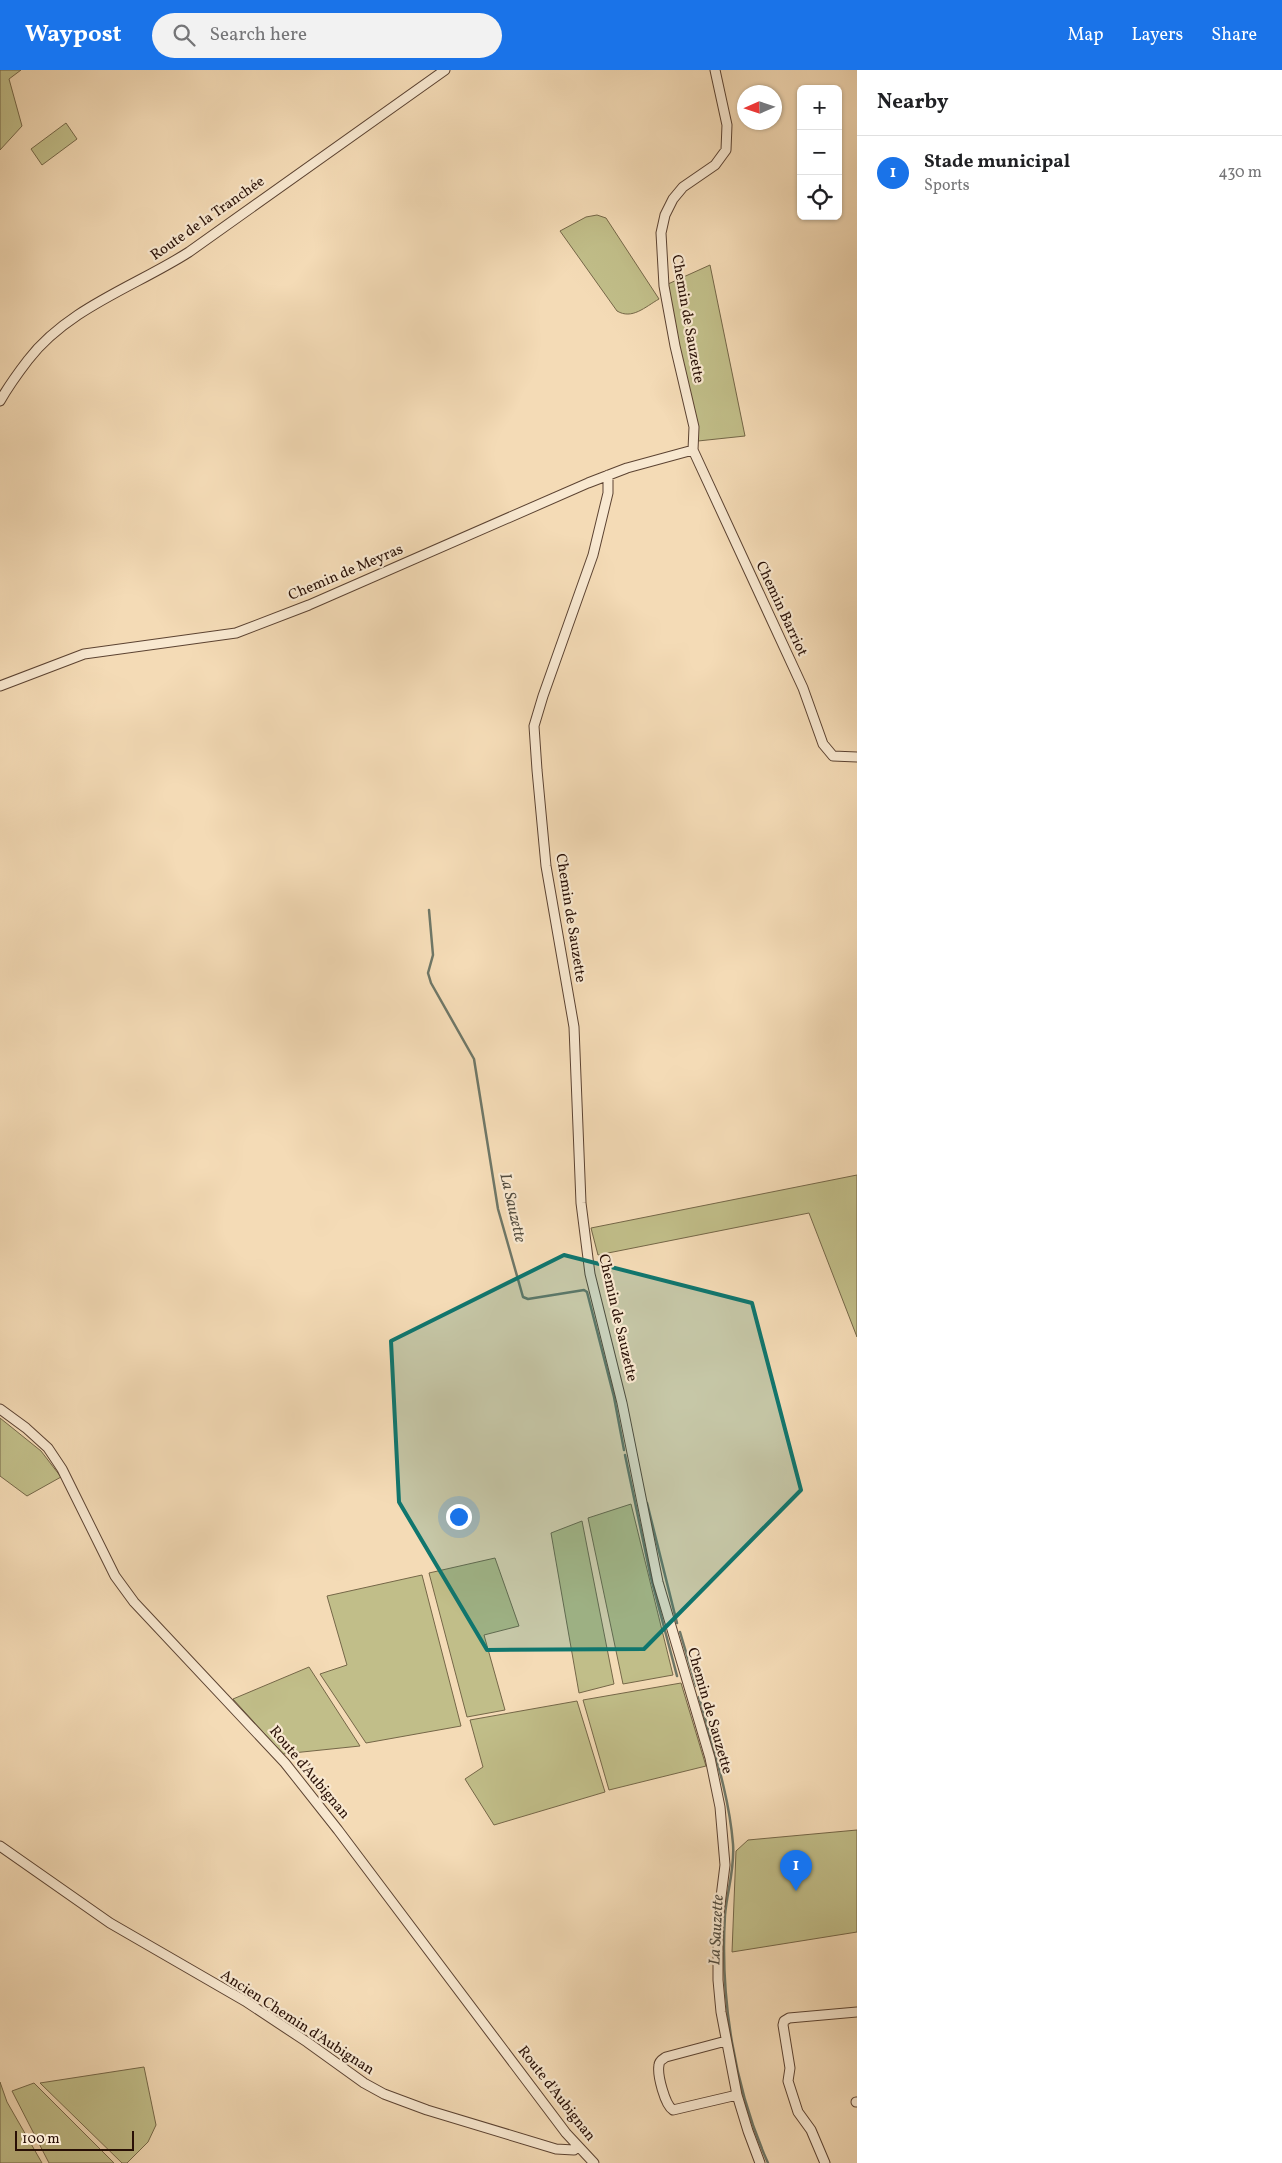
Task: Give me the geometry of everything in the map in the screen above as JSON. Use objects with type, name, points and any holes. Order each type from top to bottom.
[{"type":"street","name":"Route de la Tranchée","points":[[0,401],[28,359],[66,324],[114,293],[169,265],[189,252],[445,70]]},
{"type":"street","name":"Chemin de Sauzette","points":[[693,450],[694,427],[675,346],[664,286],[661,233],[665,215],[673,199],[683,187],[715,165],[726,150],[727,125],[715,70]]},
{"type":"street","name":"Chemin de Meyras","points":[[0,686],[84,654],[236,633],[309,604],[588,483],[693,450]]},
{"type":"street","name":"Chemin Barriot","points":[[693,450],[803,688],[823,744],[833,756],[857,757]]},
{"type":"street","name":"Chemin de Sauzette","points":[[608,476],[608,493],[593,555],[542,696],[534,726],[534,740],[546,866],[574,1027],[581,1202],[590,1274],[622,1403],[658,1582],[710,1758],[720,1807],[725,1864],[718,1921],[718,1980],[726,2041],[737,2095],[760,2163]]},
{"type":"street","name":"Route d'Aubignan","points":[[0,1409],[26,1428],[48,1448],[62,1469],[111,1569],[134,1602],[285,1763],[338,1830],[577,2146],[594,2163]]},
{"type":"street","name":"Ancien Chemin d'Aubignan","points":[[0,1846],[110,1923],[244,2002],[307,2042],[349,2074],[384,2094],[427,2110],[556,2149],[567,2150],[577,2146]]},
{"type":"street","points":[[825,2163],[811,2130],[798,2112],[788,2081],[790,2068],[783,2025],[784,2021],[788,2018],[857,2012]]},
{"type":"street","points":[[726,2041],[666,2057],[660,2061],[658,2066],[666,2102],[668,2107],[673,2110],[737,2095]]},
{"type":"highlighted area","points":[[564,1255],[752,1303],[801,1490],[644,1649],[487,1650],[399,1502],[391,1341]]},
{"type":"shaded area","points":[[0,70],[21,70],[9,79],[22,126],[0,150]]},
{"type":"shaded area","points":[[66,123],[77,139],[42,165],[31,149]]},
{"type":"shaded area","points":[[597,215],[606,218],[659,299],[633,313],[628,314],[617,311],[560,231],[586,217]]},
{"type":"shaded area","points":[[710,265],[745,436],[698,441],[697,428],[669,301],[668,284]]},
{"type":"shaded area","points":[[857,1175],[857,1337],[809,1213],[598,1255],[591,1228]]},
{"type":"shaded area","points":[[0,1418],[41,1451],[61,1477],[27,1496],[0,1476]]},
{"type":"shaded area","points":[[631,1504],[673,1675],[623,1684],[588,1518]]},
{"type":"shaded area","points":[[582,1521],[614,1684],[579,1693],[551,1533]]},
{"type":"shaded area","points":[[495,1558],[519,1626],[484,1635],[505,1710],[467,1717],[429,1573]]},
{"type":"shaded area","points":[[422,1575],[461,1726],[366,1743],[320,1674],[347,1665],[327,1596]]},
{"type":"shaded area","points":[[309,1667],[360,1746],[283,1754],[233,1699]]},
{"type":"shaded area","points":[[681,1683],[706,1766],[609,1790],[583,1700]]},
{"type":"shaded area","points":[[577,1701],[605,1792],[494,1825],[465,1779],[483,1767],[470,1720]]},
{"type":"shaded area","points":[[857,1830],[857,1932],[732,1952],[736,1851],[748,1840]]},
{"type":"shaded area","points":[[144,2067],[156,2125],[148,2142],[127,2163],[122,2163],[40,2083]]},
{"type":"shaded area","points":[[0,2082],[7,2102],[42,2163],[0,2163]]},
{"type":"shaded area","points":[[34,2083],[114,2163],[49,2163],[12,2091]]},
{"type":"waterway","name":"La Sauzette","points":[[429,910],[433,955],[428,973],[431,983],[474,1059],[498,1209],[523,1297],[528,1299],[584,1290],[587,1292],[614,1397],[624,1450]]},
{"type":"waterway","points":[[625,1455],[651,1578],[677,1676]]},
{"type":"waterway","name":"La Sauzette","points":[[647,1503],[677,1623]]},
{"type":"waterway","name":"La Sauzette","points":[[680,1632],[696,1686]]},
{"type":"waterway","name":"La Sauzette","points":[[699,1697],[724,1788],[733,1844],[733,1862],[725,1915],[724,1946],[727,2010],[738,2073],[746,2104],[768,2163]]},
{"type":"place","name":"Stade municipal","points":[[796,1891]]}]
